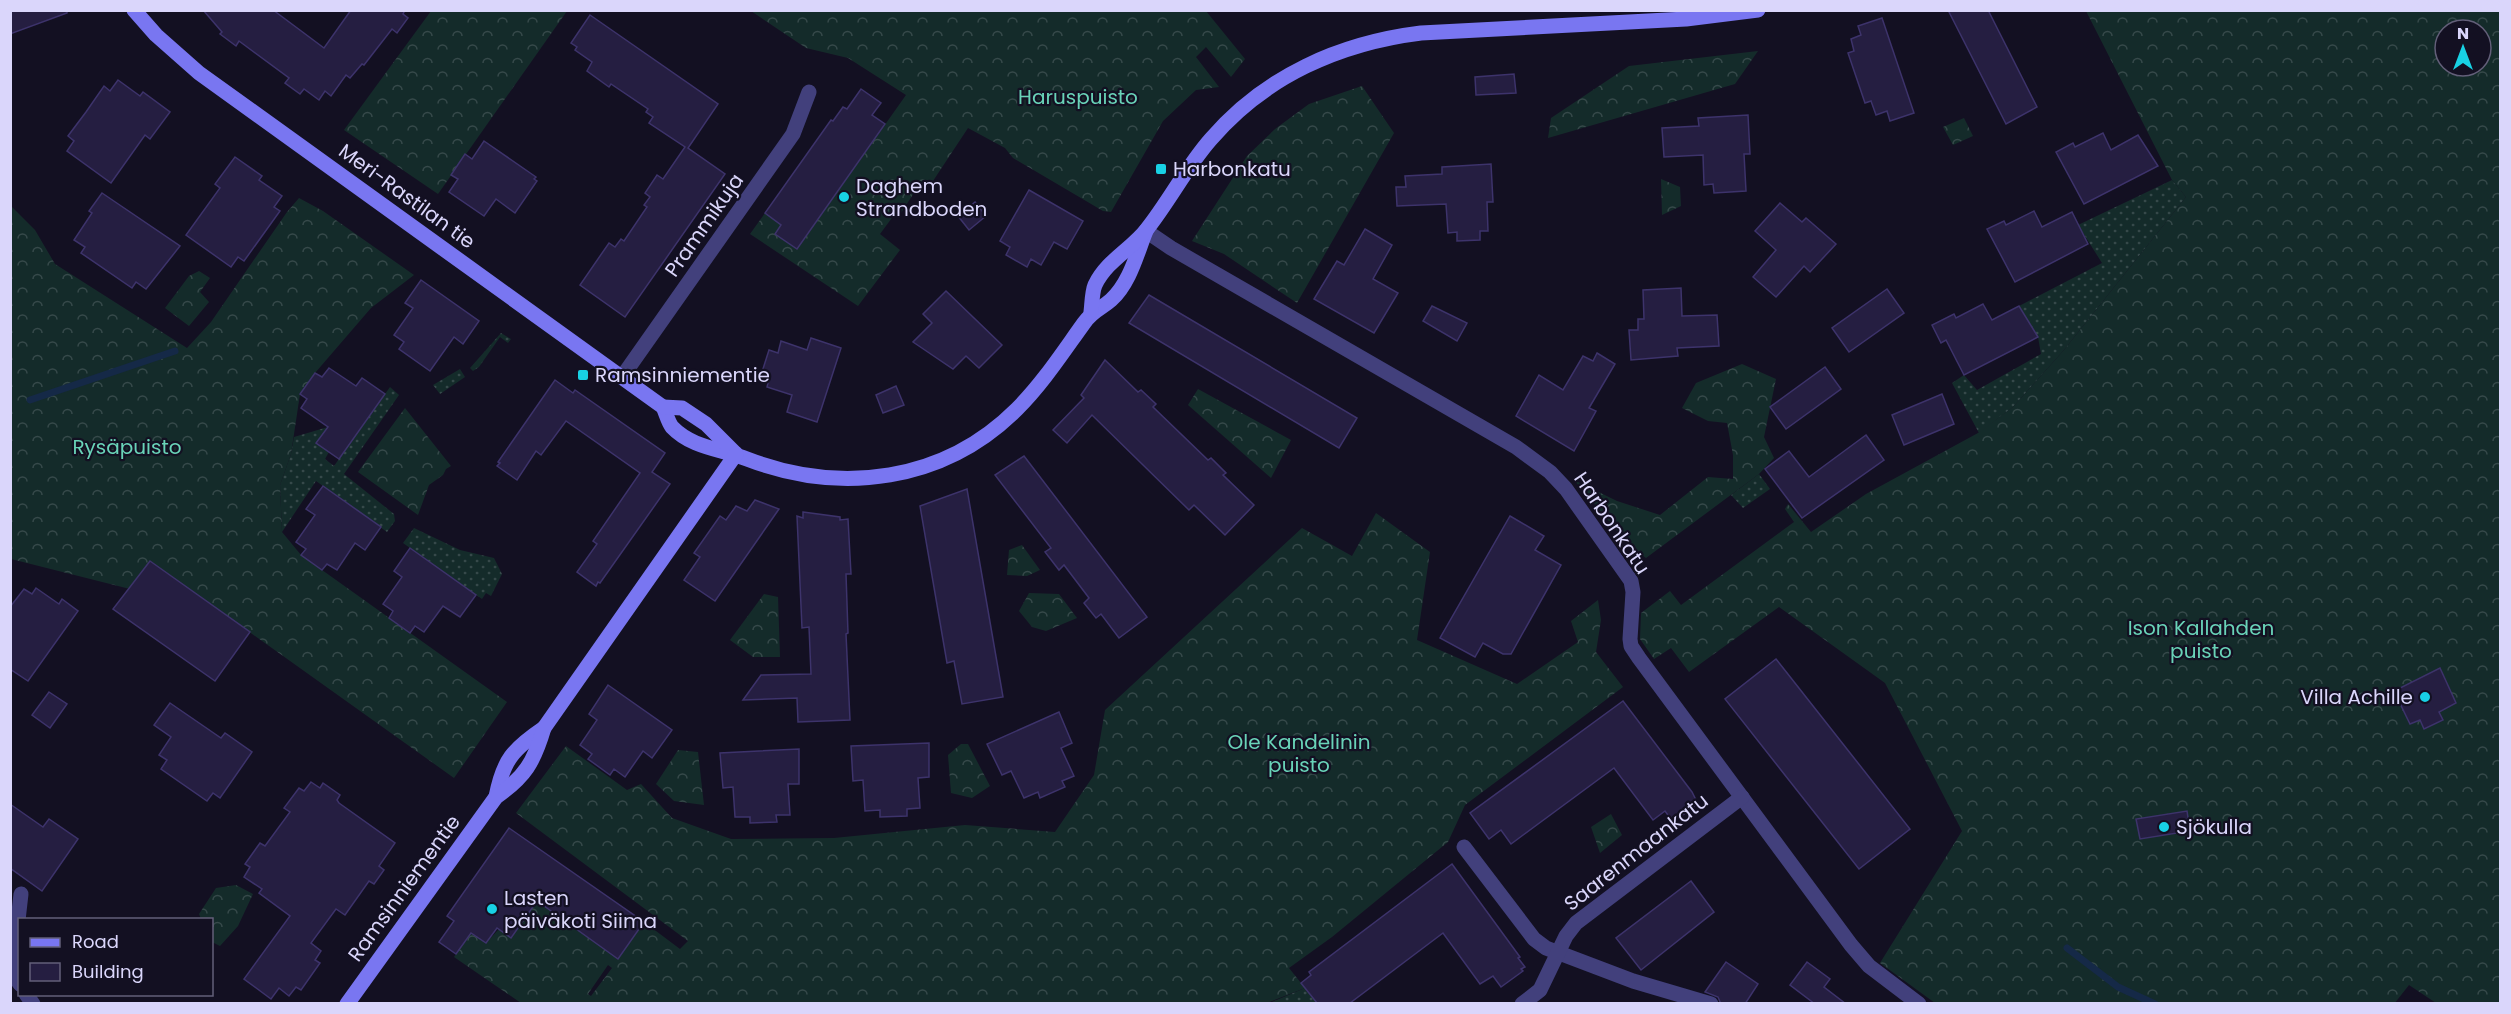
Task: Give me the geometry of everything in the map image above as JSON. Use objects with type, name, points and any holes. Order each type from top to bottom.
[{"type":"street","name":"Meri-Rastilan tie","points":[[134,10],[156,35],[200,73],[663,407],[671,426],[695,444],[735,454],[790,473],[820,478],[849,479],[885,476],[940,461],[972,445],[1017,409],[1050,370],[1091,312],[1112,299],[1128,275],[1146,231],[1210,140],[1228,121],[1266,89],[1297,69],[1328,55],[1380,39],[1421,33],[1686,19],[1758,10]]},
{"type":"street","name":"Prammikuja","points":[[622,377],[793,135],[809,92]]},
{"type":"street","name":"Meri-Rastilan tie","points":[[1091,312],[1094,286],[1110,263],[1146,231]]},
{"type":"street","name":"Harbonkatu","points":[[1146,231],[1171,248],[1516,447],[1550,472],[1566,489],[1631,581],[1633,592],[1631,646],[1869,966],[1919,1004]]},
{"type":"street","name":"Meri-Rastilan tie","points":[[663,407],[682,408],[706,424],[735,454]]},
{"type":"street","name":"Ramsinniementie","points":[[347,1004],[496,797],[501,772],[519,745],[544,728],[735,454]]},
{"type":"street","name":"Saarenmaankatu","points":[[1522,1004],[1540,990],[1566,936],[1576,923],[1742,796]]},
{"type":"street","points":[[1464,847],[1534,939],[1546,948],[1633,981],[1711,1004]]},
{"type":"street","points":[[18,918],[21,894]]},
{"type":"street","points":[[18,920],[12,973],[18,981]]},
{"type":"green space","points":[[431,11],[567,11],[438,194],[344,130]]},
{"type":"green space","name":"Haruspuisto","points":[[751,11],[1206,11],[1245,59],[1231,77],[1206,47],[1196,57],[1219,87],[1196,90],[1163,121],[1111,212],[1103,211],[1013,158],[1005,148],[968,128],[931,184],[921,182],[901,213],[897,211],[880,234],[900,250],[858,306],[750,234],[765,213],[782,225],[775,234],[797,249],[906,95],[848,58],[806,48]]},
{"type":"green space","name":"Ison Kallahden puisto","points":[[2086,11],[2500,11],[2500,1003],[2436,1003],[2409,985],[2394,1004],[1935,1003],[1880,963],[1962,831],[1885,683],[1779,607],[1689,672],[1671,648],[1654,659],[1640,639],[1641,613],[1670,591],[1681,605],[1794,522],[1785,509],[1788,504],[1811,532],[1866,494],[1978,433],[2013,407],[2064,350],[2186,197],[2172,180]]},
{"type":"green space","points":[[1758,51],[1735,84],[1548,138],[1551,118],[1629,66]]},
{"type":"green space","points":[[1362,86],[1394,133],[1297,303],[1224,254],[1192,241],[1247,156],[1275,129],[1309,104]]},
{"type":"green space","points":[[1964,118],[1973,136],[1953,145],[1943,127]]},
{"type":"green space","points":[[1661,179],[1680,187],[1681,206],[1662,215]]},
{"type":"green space","points":[[2172,180],[2186,197],[2064,350],[2013,407],[1979,433],[1952,383],[1964,375],[1977,390],[2041,354],[2038,337],[2019,306],[2102,263],[2078,225]]},
{"type":"green space","name":"Rysäpuisto","points":[[299,198],[323,211],[414,275],[371,308],[315,373],[300,394],[291,454],[280,485],[282,532],[301,555],[507,702],[454,778],[150,561],[130,589],[11,559],[10,205],[35,230],[55,264],[187,348],[211,322]]},
{"type":"green space","points":[[199,271],[210,278],[200,292],[209,302],[189,326],[165,308],[189,276]]},
{"type":"green space","points":[[501,333],[511,339],[508,343],[500,337],[479,367],[473,371],[470,368]]},
{"type":"green space","points":[[1742,364],[1776,379],[1764,437],[1774,458],[1759,474],[1646,558],[1630,546],[1574,480],[1617,501],[1660,515],[1708,477],[1733,479],[1733,455],[1727,423],[1708,421],[1682,408],[1696,383]]},
{"type":"green space","points":[[460,369],[465,377],[440,394],[433,385]]},
{"type":"green space","points":[[390,387],[399,395],[344,474],[394,514],[395,521],[387,532],[316,481],[282,532],[280,485],[291,454],[294,437],[328,427],[316,443],[329,452],[325,459],[334,466]]},
{"type":"green space","points":[[1198,389],[1291,440],[1271,478],[1188,405]]},
{"type":"green space","points":[[405,408],[451,466],[429,485],[418,515],[358,472]]},
{"type":"green space","points":[[1759,474],[1770,489],[1743,508],[1731,495]]},
{"type":"green space","name":"Ole Kandelinin puisto","points":[[1376,513],[1430,552],[1417,640],[1517,684],[1578,642],[1571,621],[1598,600],[1601,620],[1596,652],[1623,687],[1465,805],[1448,842],[1332,937],[1289,968],[1305,988],[1267,1003],[521,1003],[454,957],[462,945],[463,928],[486,943],[499,929],[512,937],[537,901],[618,958],[644,922],[680,949],[688,941],[516,813],[566,746],[627,790],[641,784],[672,818],[731,839],[834,838],[965,825],[1055,832],[1094,775],[1105,710],[1302,528],[1352,556]],"holes":[[[608,965],[612,968],[591,996],[588,994]]]},
{"type":"green space","points":[[414,528],[460,550],[494,558],[502,574],[491,596],[486,593],[482,599],[403,543]]},
{"type":"green space","points":[[1022,545],[1040,570],[1027,576],[1007,575],[1009,550]]},
{"type":"green space","points":[[1029,593],[1059,594],[1077,618],[1046,631],[1032,627],[1019,611]]},
{"type":"green space","points":[[764,594],[778,597],[780,657],[753,657],[730,640]]},
{"type":"green space","points":[[961,744],[968,744],[990,786],[972,798],[951,793],[948,755]]},
{"type":"green space","points":[[678,750],[698,752],[704,805],[674,801],[656,784]]},
{"type":"green space","points":[[1611,814],[1622,835],[1600,853],[1591,827]]},
{"type":"green space","points":[[236,885],[253,894],[238,926],[220,946],[213,942],[213,918],[201,918],[199,914],[216,888]]},
{"type":"green space","points":[[1305,988],[1317,1003],[1267,1004]]},
{"type":"building","points":[[10,10],[67,10],[67,13],[10,34]]},
{"type":"building","points":[[203,10],[273,10],[324,48],[351,10],[405,10],[403,14],[408,18],[397,33],[392,29],[364,65],[362,64],[350,78],[346,75],[331,96],[325,91],[319,100],[304,89],[300,94],[285,83],[289,78],[239,41],[236,46],[220,34],[222,32]]},
{"type":"building","points":[[1948,10],[1988,10],[2037,107],[2006,124]]},
{"type":"building","points":[[590,15],[718,104],[688,148],[725,174],[625,317],[580,285],[609,243],[615,247],[621,239],[624,241],[647,207],[644,205],[650,197],[645,193],[657,175],[663,179],[685,147],[649,123],[653,117],[646,112],[648,109],[611,84],[609,87],[587,71],[592,62],[575,50],[577,47],[571,43]]},
{"type":"building","points":[[1882,18],[1914,113],[1890,121],[1887,111],[1876,115],[1871,101],[1865,103],[1848,53],[1854,51],[1851,39],[1861,35],[1858,26]]},
{"type":"building","points":[[1514,74],[1516,93],[1476,95],[1475,77]]},
{"type":"building","points":[[118,80],[140,96],[143,92],[170,112],[150,139],[145,135],[111,183],[67,151],[74,141],[68,136],[104,86],[110,91]]},
{"type":"building","points":[[861,89],[881,103],[872,115],[885,124],[797,249],[775,234],[781,225],[765,213],[831,120],[833,121],[843,107],[847,109]]},
{"type":"building","points":[[1748,115],[1750,154],[1744,154],[1746,191],[1714,193],[1713,184],[1704,185],[1703,155],[1664,157],[1662,128],[1699,126],[1698,118]]},
{"type":"building","points":[[2103,133],[2111,150],[2138,135],[2158,166],[2084,204],[2056,152],[2073,143],[2075,147]]},
{"type":"building","points":[[484,141],[536,177],[534,179],[537,181],[515,213],[496,199],[484,216],[449,192],[458,179],[451,175],[465,154],[472,159]]},
{"type":"building","points":[[235,157],[262,176],[259,180],[282,196],[274,207],[280,211],[244,261],[238,257],[231,267],[186,235],[220,188],[215,184]]},
{"type":"building","points":[[1491,164],[1493,202],[1487,202],[1488,231],[1480,231],[1480,240],[1457,241],[1457,232],[1448,233],[1446,204],[1397,206],[1396,187],[1406,187],[1405,176],[1442,174],[1442,167]]},
{"type":"building","points":[[1029,190],[1083,221],[1067,249],[1054,242],[1041,265],[1031,259],[1027,267],[1006,255],[1010,247],[1000,241]]},
{"type":"building","points":[[102,193],[180,246],[146,289],[136,282],[132,288],[81,253],[85,247],[74,240],[92,213],[89,211]]},
{"type":"building","points":[[975,202],[986,216],[969,230],[958,216]]},
{"type":"building","points":[[1780,203],[1802,222],[1806,218],[1836,244],[1810,272],[1804,266],[1776,297],[1753,277],[1776,250],[1755,231]]},
{"type":"building","points":[[2034,211],[2042,227],[2072,212],[2088,244],[2015,282],[1987,229],[2004,221],[2006,225]]},
{"type":"building","points":[[1365,229],[1392,245],[1373,279],[1398,293],[1374,333],[1314,299],[1337,261],[1344,265]]},
{"type":"building","points":[[421,280],[479,321],[463,344],[454,337],[430,371],[399,349],[404,342],[394,335],[413,308],[405,303]]},
{"type":"building","points":[[1681,288],[1682,316],[1717,315],[1719,346],[1677,348],[1678,356],[1631,360],[1629,330],[1638,330],[1638,319],[1644,319],[1643,290]]},
{"type":"building","points":[[1887,289],[1904,313],[1849,352],[1832,328]]},
{"type":"building","points":[[946,291],[1002,345],[979,368],[966,356],[953,369],[913,342],[932,323],[923,314]]},
{"type":"building","points":[[1149,295],[1357,418],[1339,448],[1129,323]]},
{"type":"building","points":[[1983,304],[1992,320],[2019,306],[2038,337],[1964,375],[1946,340],[1941,343],[1932,325],[1954,314],[1956,318]]},
{"type":"building","points":[[1432,306],[1467,323],[1457,341],[1423,321]]},
{"type":"building","points":[[811,338],[841,348],[817,422],[787,412],[792,395],[767,387],[770,375],[762,372],[769,350],[778,353],[781,341],[807,350]]},
{"type":"building","points":[[1597,353],[1615,364],[1589,408],[1596,411],[1574,451],[1516,416],[1539,375],[1563,390],[1583,356],[1593,361]]},
{"type":"building","points":[[1105,360],[1138,392],[1141,390],[1156,404],[1153,407],[1208,460],[1211,458],[1226,473],[1223,475],[1254,505],[1225,535],[1194,505],[1189,510],[1092,415],[1067,443],[1053,430],[1084,398],[1081,395]]},
{"type":"building","points":[[1825,367],[1841,389],[1786,429],[1770,407]]},
{"type":"building","points":[[329,368],[356,386],[362,378],[385,394],[339,459],[316,443],[328,427],[301,408],[307,399],[300,394],[315,373],[322,377]]},
{"type":"building","points":[[555,380],[573,393],[575,390],[665,453],[652,472],[670,484],[596,586],[577,572],[597,544],[593,541],[640,473],[566,421],[541,455],[536,451],[517,480],[497,466]]},
{"type":"building","points":[[896,386],[904,405],[883,413],[876,395]]},
{"type":"building","points":[[1942,394],[1954,424],[1904,445],[1892,415]]},
{"type":"building","points":[[1866,435],[1884,460],[1802,518],[1765,469],[1789,451],[1809,477]]},
{"type":"building","points":[[1024,456],[1147,617],[1119,638],[1101,614],[1096,618],[1084,603],[1089,598],[1064,565],[1059,570],[1045,552],[1051,548],[995,475]]},
{"type":"building","points":[[323,486],[381,527],[365,550],[355,543],[337,570],[327,564],[322,570],[301,555],[306,549],[296,542],[315,515],[306,509]]},
{"type":"building","points":[[967,489],[1003,697],[962,704],[954,661],[947,663],[920,506]]},
{"type":"building","points":[[755,500],[779,509],[715,601],[684,580],[700,557],[694,553],[720,516],[726,520],[736,506],[747,511]]},
{"type":"building","points":[[803,512],[840,517],[840,520],[848,519],[851,574],[846,574],[848,633],[846,634],[850,720],[798,722],[797,698],[743,700],[761,675],[811,674],[809,627],[802,628],[797,516],[803,518]]},
{"type":"building","points":[[1510,516],[1544,536],[1535,550],[1561,565],[1511,654],[1503,654],[1483,643],[1475,657],[1440,638]]},
{"type":"building","points":[[410,548],[476,595],[460,617],[443,606],[424,632],[415,626],[410,633],[389,618],[393,611],[383,604],[402,577],[394,571]]},
{"type":"building","points":[[150,561],[250,632],[215,681],[113,609]]},
{"type":"building","points":[[36,588],[59,604],[62,599],[78,611],[28,681],[10,669],[10,607],[24,589],[32,594]]},
{"type":"building","points":[[1776,659],[1910,829],[1859,869],[1725,699]]},
{"type":"building","name":"Villa Achille","points":[[2440,668],[2456,703],[2439,712],[2443,720],[2424,729],[2420,720],[2410,724],[2394,691]]},
{"type":"building","points":[[608,685],[672,730],[652,758],[643,751],[625,777],[614,769],[610,775],[588,759],[592,754],[580,745],[597,720],[589,714]]},
{"type":"building","points":[[49,692],[67,704],[50,728],[32,715]]},
{"type":"building","points":[[1623,701],[1692,792],[1697,802],[1695,806],[1673,822],[1665,811],[1653,820],[1614,768],[1511,844],[1501,830],[1489,839],[1470,813]]},
{"type":"building","points":[[170,703],[221,738],[225,733],[252,752],[220,798],[213,793],[207,801],[161,769],[167,760],[159,755],[171,737],[154,725]]},
{"type":"building","points":[[1059,712],[1072,743],[1061,748],[1074,776],[1062,781],[1065,787],[1040,798],[1038,792],[1024,798],[1011,771],[1002,775],[987,744]]},
{"type":"building","points":[[929,743],[929,777],[918,778],[920,808],[907,809],[907,816],[880,817],[880,810],[865,811],[863,780],[853,781],[851,746]]},
{"type":"building","points":[[799,749],[799,784],[788,784],[790,815],[776,815],[777,822],[750,823],[750,817],[735,817],[733,787],[723,788],[720,753]]},
{"type":"building","points":[[311,782],[320,788],[323,783],[340,795],[337,800],[339,803],[395,843],[379,866],[384,870],[374,884],[369,881],[345,915],[336,909],[311,943],[321,951],[315,960],[320,963],[301,990],[296,987],[289,996],[279,988],[271,999],[244,979],[290,916],[259,893],[262,889],[244,877],[250,867],[245,864],[260,843],[265,846],[290,812],[284,808],[299,788],[304,791]]},
{"type":"building","points":[[10,804],[43,827],[49,819],[78,839],[42,891],[10,868]]},
{"type":"building","name":"Sjökulla","points":[[2187,811],[2190,831],[2140,839],[2136,819]]},
{"type":"building","name":"Lasten päiväkoti Siima","points":[[509,828],[644,922],[618,959],[537,901],[511,938],[497,928],[486,943],[471,933],[456,954],[439,942],[454,921],[447,916]]},
{"type":"building","points":[[1452,864],[1520,957],[1518,958],[1525,967],[1521,969],[1523,971],[1501,987],[1493,976],[1480,984],[1443,933],[1350,1003],[1317,1003],[1301,983],[1311,975],[1309,972]]},
{"type":"building","points":[[1691,881],[1714,912],[1641,970],[1616,938]]},
{"type":"building","points":[[1726,962],[1758,984],[1745,1004],[1721,1004],[1718,997],[1705,992]]},
{"type":"building","points":[[1807,962],[1830,979],[1824,987],[1846,1004],[1815,1004],[1790,985]]},
{"type":"waterway","points":[[30,400],[175,351]]},
{"type":"waterway","points":[[2067,948],[2118,987],[2155,1004]]},
{"type":"place","name":"Harbonkatu","points":[[1161,169]]},
{"type":"place","name":"Daghem Strandboden","points":[[844,197]]},
{"type":"place","name":"Ramsinniementie","points":[[583,375]]},
{"type":"place","name":"Villa Achille","points":[[2425,697]]},
{"type":"place","name":"Sjökulla","points":[[2164,827]]},
{"type":"place","name":"Lasten päiväkoti Siima","points":[[492,909]]}]
